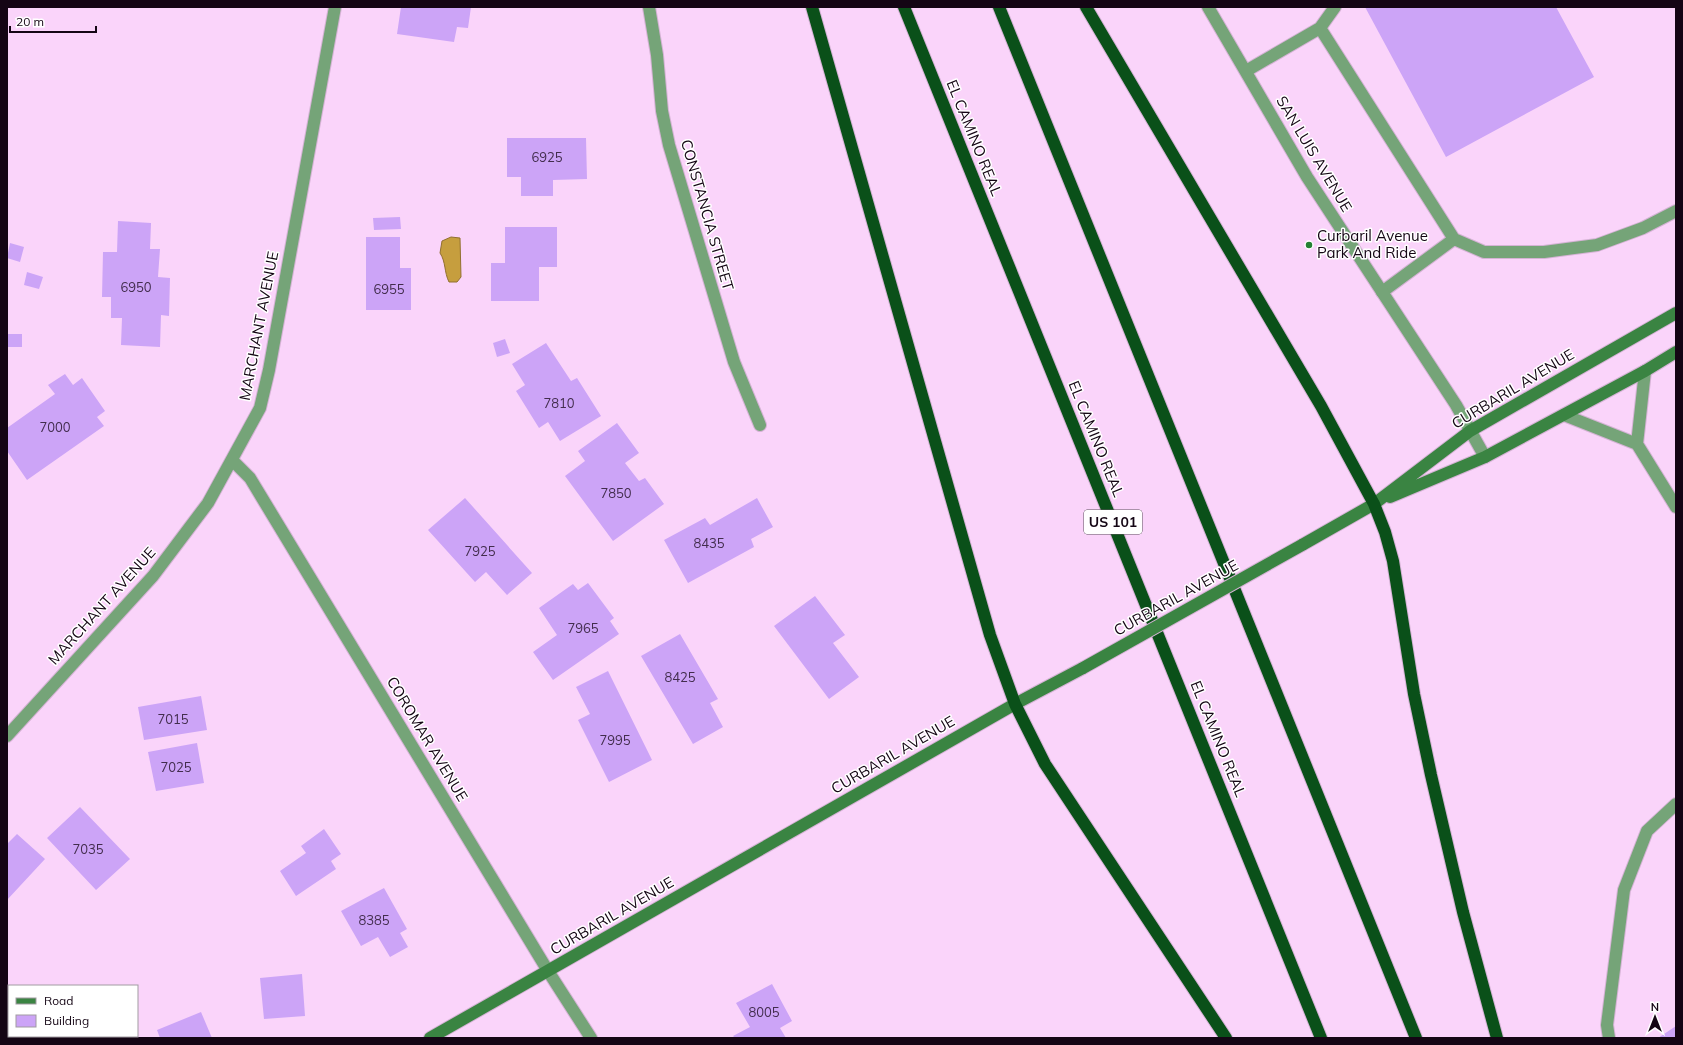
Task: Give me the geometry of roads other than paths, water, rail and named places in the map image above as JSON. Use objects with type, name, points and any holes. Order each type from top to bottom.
[{"type":"highway","points":[[812,7],[990,635],[1015,704],[1045,764],[1226,1038]]},
{"type":"highway","name":"EL CAMINO REAL","points":[[904,7],[1321,1038]]},
{"type":"highway","points":[[999,7],[1416,1038]]},
{"type":"highway","points":[[1086,7],[1321,406],[1374,504],[1385,532],[1393,561],[1414,694],[1431,775],[1463,912],[1497,1038]]},
{"type":"main road","name":"CURBARIL AVENUE","points":[[1374,504],[1470,431],[1676,313]]},
{"type":"main road","name":"CURBARIL AVENUE","points":[[430,1038],[1015,704],[1083,668],[1374,504],[1485,457],[1645,371],[1676,352]]},
{"type":"street","name":"MARCHANT AVENUE","points":[[7,736],[153,576],[208,503],[260,408],[269,370],[335,7]]},
{"type":"street","name":"CONSTANCIA STREET","points":[[649,7],[657,55],[662,111],[670,145],[734,362],[760,425]]},
{"type":"street","name":"SAN LUIS AVENUE","points":[[1208,7],[1307,176],[1456,405],[1485,457]]},
{"type":"street","points":[[1246,71],[1320,28],[1335,7]]},
{"type":"street","points":[[1320,28],[1454,239],[1484,252],[1544,252],[1597,245],[1643,228],[1676,211]]},
{"type":"street","points":[[1382,292],[1454,239]]},
{"type":"street","points":[[1637,444],[1645,371]]},
{"type":"street","points":[[1564,415],[1637,444],[1676,507]]},
{"type":"street","name":"COROMAR AVENUE","points":[[232,460],[250,478],[548,971],[591,1038]]},
{"type":"street","points":[[1609,1038],[1607,1025],[1624,890],[1646,831],[1676,804]]},
{"type":"place","name":"Curbaril Avenue Park And Ride","points":[[1309,245]]}]
